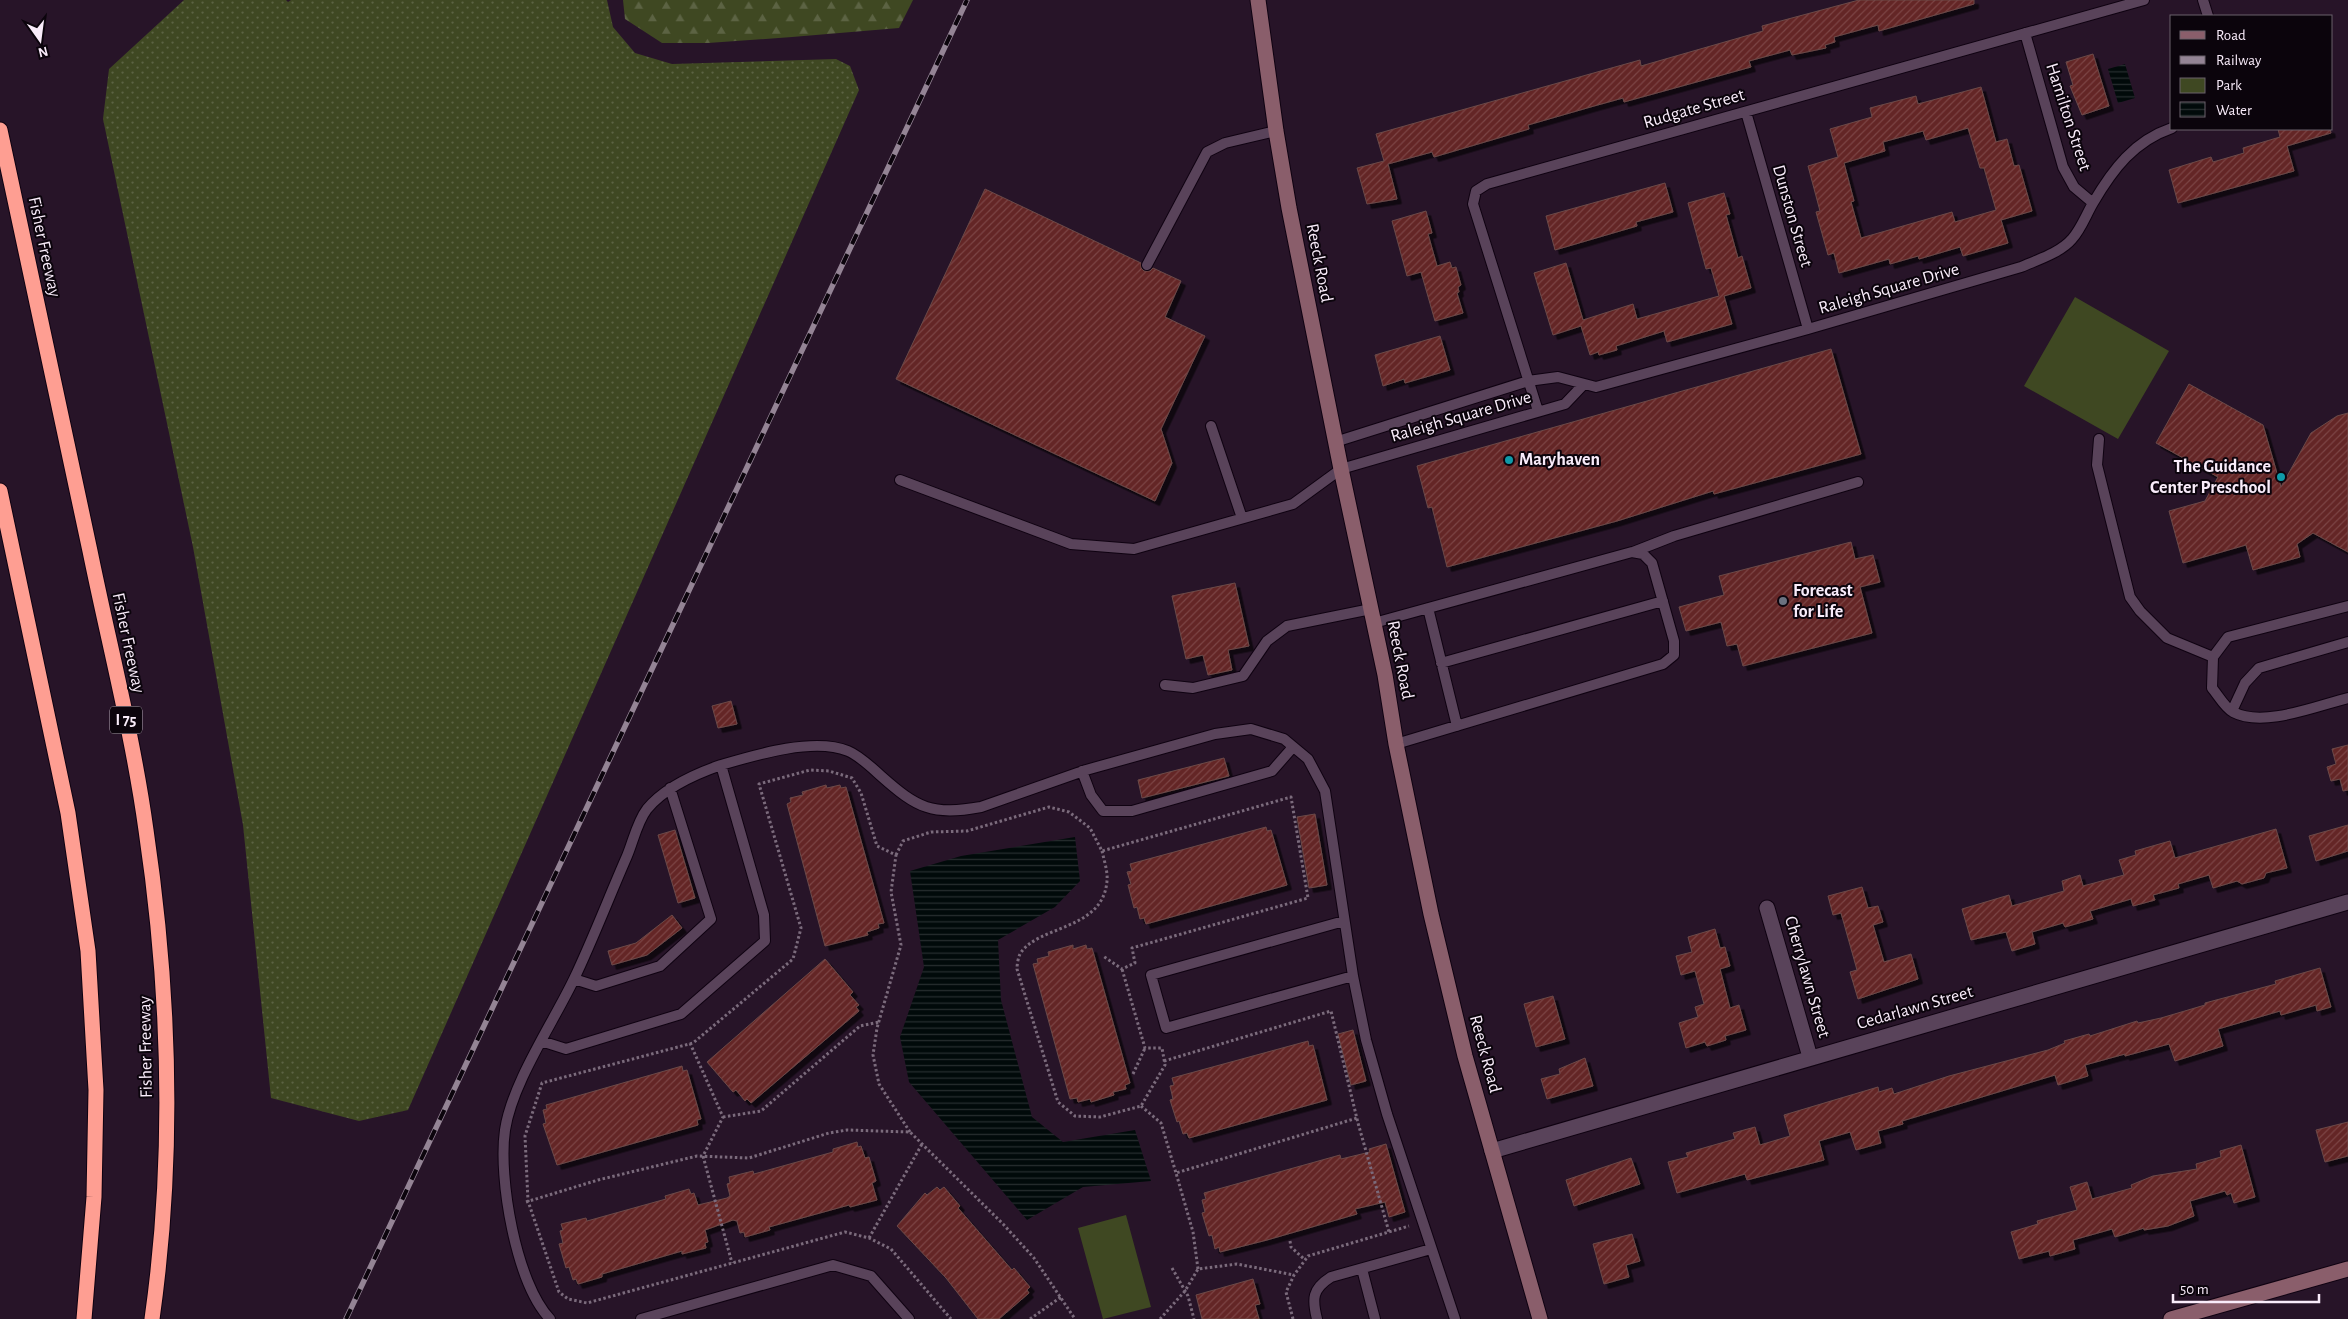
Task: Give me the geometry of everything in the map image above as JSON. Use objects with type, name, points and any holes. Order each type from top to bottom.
[{"type":"highway","name":"Fisher Freeway","points":[[0,130],[136,768],[157,907],[163,987],[166,1128],[164,1197],[152,1319]]},
{"type":"highway","points":[[0,491],[68,813],[88,951],[96,1090],[94,1197],[84,1319]]},
{"type":"street","name":"Reeck Road","points":[[1258,0],[1276,131],[1335,442],[1385,675],[1396,744],[1443,969],[1540,1319]]},
{"type":"street","name":"Cedarlawn Street","points":[[1492,1150],[2348,902]]},
{"type":"street","name":"Cherrylawn Street","points":[[1767,908],[1810,1058]]},
{"type":"street","points":[[2171,1319],[2348,1269]]},
{"type":"lane","name":"Rudgate Street","points":[[1538,411],[1472,204],[1476,191],[1487,184],[2144,0]]},
{"type":"lane","points":[[2203,0],[2208,15]]},
{"type":"lane","name":"Hamilton Street","points":[[2025,33],[2063,167],[2074,186],[2093,203]]},
{"type":"lane","name":"Dunston Street","points":[[1746,112],[1808,329]]},
{"type":"lane","name":"Raleigh Square Drive","points":[[1335,442],[1528,381],[1558,377],[1596,387],[1808,329],[2021,267],[2043,258],[2071,241],[2093,203],[2125,158],[2134,148],[2149,138],[2170,129]]},
{"type":"lane","points":[[1147,265],[1207,152],[1225,143],[1276,131]]},
{"type":"lane","name":"Raleigh Square Drive","points":[[900,480],[1071,544],[1134,549],[1293,504],[1341,469],[1564,404],[1584,384]]},
{"type":"lane","points":[[1211,426],[1242,518]]},
{"type":"lane","points":[[2099,439],[2097,465],[2130,597],[2140,611],[2167,638],[2213,657]]},
{"type":"lane","points":[[1166,685],[1193,688],[1243,676],[1267,641],[1287,626],[1428,608],[1632,552],[1674,536],[1858,482]]},
{"type":"lane","points":[[1396,744],[1662,664],[1674,654],[1674,642],[1652,563],[1643,554],[1632,552]]},
{"type":"lane","points":[[1441,663],[1663,601]]},
{"type":"lane","points":[[2348,606],[2228,636],[2213,657],[2212,688],[2232,712],[2255,718],[2348,698]]},
{"type":"lane","points":[[1428,608],[1457,726]]},
{"type":"lane","points":[[2232,712],[2245,684],[2258,668],[2348,642]]},
{"type":"lane","points":[[550,1319],[537,1302],[530,1286],[508,1207],[504,1176],[505,1127],[518,1090],[541,1040],[574,979],[646,810],[670,788],[721,765],[794,747],[807,745],[832,747],[848,751],[914,803],[928,809],[946,811],[980,807],[1082,771],[1215,734],[1251,729],[1284,738],[1308,759],[1325,791],[1353,976],[1366,1040],[1387,1114],[1455,1319]]},
{"type":"lane","points":[[1082,771],[1091,795],[1103,811],[1132,811],[1272,771],[1293,747]]},
{"type":"lane","points":[[541,1040],[566,1049],[681,1014],[765,941],[764,915],[721,765]]},
{"type":"lane","points":[[574,979],[596,986],[660,966],[711,919],[670,788]]},
{"type":"lane","points":[[1344,921],[1151,975],[1166,1028],[1353,976]]},
{"type":"lane","points":[[1317,1319],[1312,1301],[1323,1282],[1331,1277],[1431,1248]]},
{"type":"lane","points":[[641,1319],[833,1265],[871,1276],[909,1319]]},
{"type":"lane","points":[[1362,1269],[1375,1319]]},
{"type":"path","points":[[896,855],[877,846],[861,793],[852,778],[829,771],[810,770],[759,784],[801,928],[792,960],[690,1044],[542,1083],[525,1136],[528,1201],[550,1272],[559,1292],[568,1299],[587,1303],[845,1232],[868,1238],[891,1249],[951,1319]]},
{"type":"path","points":[[1102,851],[1291,798],[1308,898],[1132,948],[1135,963],[1122,969]]},
{"type":"path","points":[[1073,1318],[1034,1258],[910,1132],[880,1084],[873,1055],[879,1022],[901,945],[891,892],[896,855],[903,841],[931,832],[967,831],[1049,807],[1068,812],[1090,828],[1102,851],[1108,879],[1106,892],[1095,908],[1074,924],[1032,942],[1020,955],[1016,969],[1058,1102],[1074,1116],[1100,1117],[1141,1106],[1165,1065],[1162,1048],[1145,1048]]},
{"type":"path","points":[[1103,956],[1122,969],[1145,1048],[1133,1074]]},
{"type":"path","points":[[1164,1061],[1331,1011],[1357,1118],[1389,1232]]},
{"type":"path","points":[[723,1117],[760,1111],[860,1026],[879,1022]]},
{"type":"path","points":[[690,1044],[723,1117]]},
{"type":"path","points":[[1141,1106],[1161,1123],[1194,1232],[1198,1269],[1185,1291],[1160,1319]]},
{"type":"path","points":[[723,1117],[702,1156],[732,1263]]},
{"type":"path","points":[[1176,1173],[1357,1118]]},
{"type":"path","points":[[508,1207],[598,1180],[702,1156],[749,1158],[828,1133],[847,1130],[910,1132]]},
{"type":"path","points":[[868,1238],[922,1144]]},
{"type":"path","points":[[1293,1319],[1286,1292],[1294,1275],[1308,1256],[1422,1223]]},
{"type":"path","points":[[1290,1241],[1291,1247],[1306,1260]]},
{"type":"path","points":[[1198,1269],[1237,1264],[1294,1275]]},
{"type":"path","points":[[1172,1268],[1185,1291],[1194,1319]]},
{"type":"path","points":[[1030,1319],[1061,1298]]},
{"type":"green space","points":[[184,0],[286,0],[288,2],[291,0],[607,0],[613,27],[635,53],[672,64],[836,59],[850,66],[859,90],[408,1110],[359,1121],[271,1098],[243,825],[193,547],[103,119],[109,69]]},
{"type":"green space","points":[[623,0],[913,0],[899,28],[708,43],[662,43],[625,19]]},
{"type":"green space","points":[[2075,297],[2169,351],[2118,439],[2024,386]]},
{"type":"green space","points":[[1126,1215],[1151,1307],[1103,1319],[1078,1228]]},
{"type":"water","points":[[2125,64],[2135,98],[2118,103],[2108,69]]},
{"type":"water","points":[[1075,837],[1080,881],[1055,907],[998,940],[1001,1000],[1032,1117],[1063,1142],[1135,1130],[1151,1181],[1083,1187],[1027,1220],[909,1082],[900,1037],[924,967],[910,871],[961,856]]},
{"type":"building","points":[[1859,0],[1974,0],[1974,4],[1879,31],[1878,25],[1834,37],[1835,42],[1825,45],[1826,48],[1792,55],[1790,50],[1749,61],[1751,67],[1624,102],[1623,98],[1594,106],[1528,125],[1529,129],[1434,157],[1432,152],[1388,164],[1397,199],[1367,204],[1357,168],[1384,161],[1376,134],[1640,60],[1641,66],[1763,31],[1762,26]]},
{"type":"building","points":[[2093,54],[2109,106],[2082,115],[2070,86],[2073,85],[2066,62]]},
{"type":"building","points":[[1981,87],[1996,142],[2007,139],[2014,166],[2019,165],[2032,211],[2001,220],[2008,243],[1963,256],[1960,247],[1919,259],[1918,256],[1890,264],[1889,259],[1839,273],[1834,253],[1828,255],[1816,212],[1820,211],[1808,166],[1838,157],[1830,129],[1872,117],[1870,108],[1916,96],[1918,104]],"holes":[[[1968,128],[1980,168],[1984,168],[1996,210],[1955,222],[1952,212],[1861,238],[1851,202],[1854,201],[1844,163],[1885,151],[1883,142],[1923,131],[1926,140]]]},
{"type":"building","points":[[2278,130],[2330,130],[2331,133],[2287,146],[2294,171],[2178,203],[2169,170],[2211,157],[2213,162],[2244,153],[2243,148],[2280,137]]},
{"type":"building","points":[[1665,183],[1673,212],[1636,222],[1637,226],[1555,250],[1546,216]]},
{"type":"building","points":[[985,189],[1141,263],[1141,268],[1144,271],[1150,271],[1153,268],[1181,281],[1165,317],[1205,336],[1161,429],[1172,463],[1155,501],[896,379]]},
{"type":"building","points":[[1724,193],[1730,214],[1726,215],[1738,258],[1742,256],[1751,288],[1724,296],[1732,324],[1667,342],[1664,331],[1616,346],[1617,350],[1599,355],[1598,352],[1590,355],[1581,326],[1553,335],[1534,273],[1566,263],[1583,320],[1633,304],[1637,319],[1719,296],[1711,268],[1706,269],[1688,203]]},
{"type":"building","points":[[1426,211],[1432,233],[1428,234],[1437,266],[1450,262],[1452,268],[1456,267],[1461,285],[1458,287],[1459,292],[1457,293],[1463,313],[1435,321],[1421,272],[1407,276],[1392,221]]},
{"type":"building","points":[[1440,336],[1450,370],[1405,383],[1404,379],[1383,386],[1375,355]]},
{"type":"building","name":"Maryhaven","points":[[1831,349],[1861,454],[1714,494],[1713,491],[1617,521],[1447,567],[1432,507],[1428,508],[1417,466]]},
{"type":"building","name":"The Guidance Center Preschool","points":[[2189,384],[2263,425],[2281,487],[2311,433],[2337,416],[2348,413],[2348,552],[2313,533],[2297,544],[2300,557],[2253,570],[2246,545],[2183,563],[2169,511],[2205,501],[2218,477],[2156,443]]},
{"type":"building","name":"Forecast for Life","points":[[1851,542],[1855,559],[1873,555],[1880,582],[1860,587],[1872,633],[1743,666],[1737,644],[1727,646],[1721,622],[1686,631],[1679,607],[1724,595],[1719,576]]},
{"type":"building","points":[[1235,583],[1249,646],[1228,650],[1232,670],[1208,675],[1203,655],[1186,659],[1172,596]]},
{"type":"building","points":[[731,701],[737,724],[718,728],[712,706]]},
{"type":"building","points":[[2348,745],[2348,790],[2343,791],[2340,779],[2331,781],[2327,767],[2336,764],[2332,749]]},
{"type":"building","points":[[1224,758],[1229,776],[1142,798],[1138,780]]},
{"type":"building","points":[[826,785],[827,788],[840,785],[841,788],[846,787],[884,923],[878,924],[879,928],[867,932],[868,935],[825,946],[787,804],[791,802],[790,798],[803,795],[802,792]]},
{"type":"building","points":[[1315,814],[1327,885],[1309,888],[1297,817]]},
{"type":"building","points":[[2348,825],[2348,851],[2316,861],[2309,836]]},
{"type":"building","points":[[1266,827],[1267,831],[1271,830],[1287,885],[1146,924],[1144,918],[1140,919],[1137,907],[1134,908],[1128,885],[1131,884],[1127,872],[1132,871],[1130,864]]},
{"type":"building","points":[[2276,829],[2287,868],[2266,873],[2264,878],[2242,884],[2237,881],[2213,888],[2209,875],[2178,884],[2179,888],[2153,895],[2155,900],[2133,906],[2131,899],[2090,911],[2093,919],[2065,927],[2063,923],[2032,932],[2035,944],[2012,951],[2006,932],[1971,940],[1962,909],[2009,895],[2012,906],[2064,891],[2062,881],[2080,875],[2083,886],[2124,875],[2119,860],[2136,855],[2135,851],[2170,841],[2175,858]]},
{"type":"building","points":[[675,830],[695,898],[678,903],[658,835]]},
{"type":"building","points":[[1862,887],[1868,908],[1878,906],[1883,922],[1873,925],[1884,962],[1911,954],[1918,979],[1858,999],[1850,972],[1857,970],[1841,913],[1833,915],[1828,896]]},
{"type":"building","points":[[672,915],[682,928],[647,955],[612,965],[608,951],[636,943]]},
{"type":"building","points":[[1715,929],[1720,948],[1725,947],[1730,966],[1720,969],[1730,1008],[1739,1005],[1746,1030],[1725,1036],[1726,1040],[1707,1046],[1705,1042],[1686,1048],[1679,1023],[1698,1017],[1695,1007],[1704,1004],[1695,971],[1681,975],[1676,956],[1692,952],[1688,937]]},
{"type":"building","points":[[1073,945],[1073,949],[1086,945],[1087,949],[1092,948],[1130,1083],[1125,1085],[1126,1089],[1113,1092],[1114,1095],[1091,1102],[1090,1099],[1078,1102],[1077,1098],[1070,1099],[1033,964],[1038,963],[1037,959],[1049,956],[1048,952]]},
{"type":"building","points":[[825,959],[853,992],[850,995],[859,1005],[856,1007],[859,1011],[751,1103],[747,1099],[745,1101],[736,1090],[733,1092],[707,1062]]},
{"type":"building","points":[[2320,968],[2331,1007],[2317,1011],[2316,1005],[2281,1015],[2280,1011],[2218,1029],[2223,1046],[2175,1061],[2169,1044],[2125,1056],[2125,1054],[2085,1065],[2088,1076],[2058,1085],[2055,1075],[1902,1121],[1903,1124],[1878,1131],[1881,1143],[1856,1150],[1850,1132],[1819,1141],[1824,1160],[1747,1180],[1745,1174],[1677,1193],[1668,1162],[1688,1157],[1686,1153],[1735,1139],[1733,1133],[1755,1127],[1760,1145],[1790,1136],[1784,1115],[1878,1087],[1879,1092],[1892,1088],[1894,1094],[1949,1076],[2048,1050],[2065,1043],[2064,1041],[2089,1034],[2090,1036],[2137,1021],[2138,1023],[2161,1018],[2205,1005],[2205,1003],[2276,984],[2275,981]]},
{"type":"building","points":[[1553,996],[1565,1039],[1536,1047],[1524,1004]]},
{"type":"building","points":[[1353,1030],[1366,1081],[1351,1085],[1338,1034]]},
{"type":"building","points":[[1308,1041],[1309,1046],[1313,1045],[1327,1100],[1189,1138],[1187,1133],[1183,1134],[1170,1100],[1173,1099],[1170,1086],[1174,1085],[1172,1078]]},
{"type":"building","points":[[1585,1058],[1593,1086],[1547,1099],[1541,1079],[1560,1074],[1559,1069]]},
{"type":"building","points":[[682,1066],[683,1071],[687,1070],[701,1119],[697,1120],[698,1125],[557,1165],[543,1124],[546,1123],[543,1110],[547,1109],[546,1105]]},
{"type":"building","points":[[2348,1122],[2348,1156],[2325,1162],[2316,1130]]},
{"type":"building","points":[[857,1142],[858,1147],[861,1146],[865,1158],[869,1157],[876,1181],[872,1183],[877,1200],[850,1207],[849,1205],[769,1227],[770,1230],[745,1237],[744,1232],[740,1233],[737,1221],[733,1220],[705,1230],[708,1242],[705,1243],[706,1248],[682,1254],[682,1251],[602,1274],[602,1277],[578,1284],[576,1279],[573,1280],[569,1267],[566,1268],[559,1244],[563,1243],[560,1231],[563,1230],[561,1224],[586,1218],[587,1221],[666,1199],[665,1196],[689,1189],[691,1194],[694,1193],[698,1205],[727,1198],[730,1196],[727,1184],[730,1183],[729,1177],[753,1171],[754,1174],[833,1152],[833,1149]]},
{"type":"building","points":[[1386,1144],[1405,1212],[1389,1217],[1385,1202],[1355,1209],[1357,1214],[1267,1240],[1220,1252],[1219,1247],[1215,1249],[1212,1235],[1209,1236],[1202,1213],[1205,1212],[1202,1200],[1206,1199],[1204,1193],[1340,1155],[1341,1159],[1370,1152],[1369,1149]]},
{"type":"building","points":[[2241,1145],[2255,1197],[2234,1203],[2231,1193],[2227,1195],[2225,1191],[2190,1201],[2194,1216],[2168,1226],[2144,1230],[2144,1228],[2115,1237],[2112,1229],[2073,1240],[2075,1249],[2050,1256],[2049,1251],[2019,1259],[2011,1232],[2038,1224],[2037,1221],[2077,1210],[2070,1187],[2087,1182],[2092,1199],[2132,1188],[2131,1185],[2153,1176],[2197,1169],[2196,1164],[2221,1157],[2220,1151]]},
{"type":"building","points":[[1631,1158],[1640,1184],[1574,1206],[1566,1180]]},
{"type":"building","points":[[937,1187],[940,1190],[944,1187],[960,1206],[958,1208],[1012,1270],[1014,1268],[1030,1287],[1027,1290],[1029,1293],[999,1319],[978,1319],[946,1278],[897,1226],[925,1193],[927,1195]]},
{"type":"building","points":[[1632,1234],[1640,1261],[1626,1265],[1629,1277],[1604,1284],[1593,1244]]},
{"type":"building","points":[[1253,1279],[1260,1304],[1255,1305],[1259,1319],[1202,1319],[1196,1295]]},
{"type":"railway","points":[[346,1319],[967,0]]},
{"type":"place","name":"Maryhaven","points":[[1509,460]]},
{"type":"place","name":"The Guidance Center Preschool","points":[[2281,477]]},
{"type":"place","name":"Forecast for Life","points":[[1783,601]]}]
